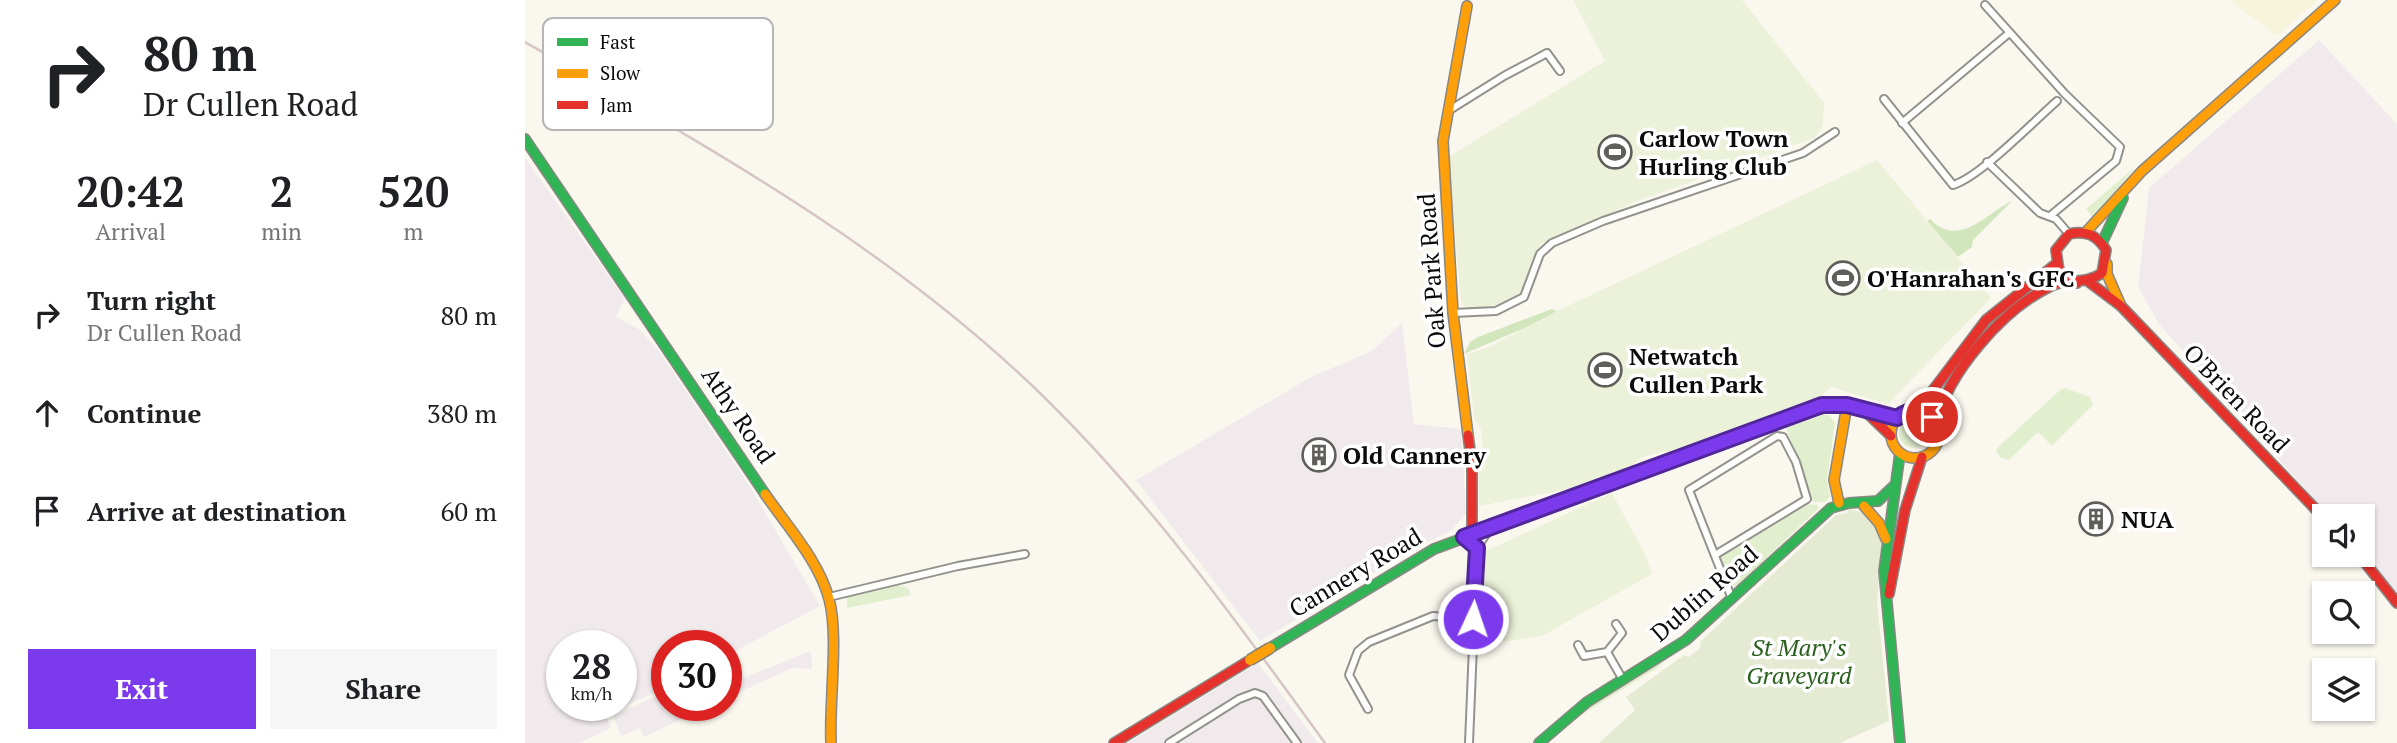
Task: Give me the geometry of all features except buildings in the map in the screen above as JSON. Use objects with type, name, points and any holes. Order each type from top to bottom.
[{"type":"main road","points":[[2077,283],[2064,276],[2056,264],[2056,250],[2069,234],[2086,232],[2151,163],[2335,0]]},
{"type":"main road","name":"Oak Park Road","points":[[1467,6],[1443,141],[1453,313],[1472,466],[1468,535]]},
{"type":"main road","name":"Athy Road","points":[[525,139],[707,404],[817,571],[829,597],[833,619],[829,705],[831,743]]},
{"type":"main road","points":[[2102,243],[2125,193]]},
{"type":"main road","points":[[1888,598],[1905,510],[1923,457],[1937,443],[1936,424],[1945,397],[1987,336],[2037,294],[2055,284],[2089,282],[2102,273],[2107,259],[2102,243],[2086,232]]},
{"type":"main road","name":"O'Brien Road","points":[[2107,259],[2107,274],[2121,306]]},
{"type":"main road","points":[[1918,410],[1955,357],[1986,320],[2056,264]]},
{"type":"main road","name":"O'Brien Road","points":[[2089,282],[2121,306],[2312,505]]},
{"type":"main road","name":"Cannery Road","points":[[1114,743],[1425,554],[1468,535],[1822,405],[1847,405]]},
{"type":"main road","points":[[1905,510],[1839,503],[1834,480],[1847,405],[1897,418],[1918,410],[1936,424]]},
{"type":"main road","points":[[1865,411],[1891,436],[1900,453],[1884,571],[1900,743]]},
{"type":"main road","points":[[1891,436],[1897,418]]},
{"type":"main road","points":[[1900,453],[1915,458],[1923,457]]},
{"type":"main road","points":[[1866,507],[1878,503],[1894,486]]},
{"type":"main road","name":"Dublin Road","points":[[1539,743],[1568,716],[1686,640],[1839,503]]},
{"type":"main road","points":[[1866,507],[1887,541]]},
{"type":"main road","points":[[2369,567],[2397,603]]},
{"type":"street","points":[[1985,5],[2008,34],[2120,147],[2116,161],[2050,216]]},
{"type":"street","points":[[1902,123],[2008,34]]},
{"type":"street","points":[[1447,112],[1547,53],[1560,71]]},
{"type":"street","points":[[1884,99],[1953,185],[1962,183],[2057,101]]},
{"type":"street","points":[[1453,313],[1496,311],[1524,297],[1540,254],[1552,243],[1602,220],[1803,153],[1835,132]]},
{"type":"street","points":[[1987,162],[2041,213],[2050,216],[2069,234]]},
{"type":"street","points":[[1715,555],[1807,499],[1796,462],[1783,437],[1777,436],[1689,490],[1732,599]]},
{"type":"street","points":[[1469,743],[1477,548],[1489,529]]},
{"type":"street","points":[[1468,535],[1477,548]]},
{"type":"street","points":[[829,597],[958,566],[1025,554]]},
{"type":"street","points":[[1368,709],[1349,675],[1358,651],[1369,642],[1433,615],[1473,619]]},
{"type":"street","points":[[1578,645],[1584,656],[1607,652],[1622,633],[1616,624]]},
{"type":"street","points":[[1607,652],[1623,680]]},
{"type":"street","points":[[1169,743],[1239,699],[1255,693],[1263,696],[1297,743]]},
{"type":"shaded area","points":[[2229,0],[2318,0],[2277,36]]},
{"type":"shaded area","points":[[2319,40],[2397,124],[2397,594],[2373,567],[2375,504],[2318,504],[2159,324],[2138,287],[2149,188]]},
{"type":"shaded area","points":[[525,158],[625,299],[616,317],[639,329],[659,351],[749,485],[820,606],[742,647],[742,630],[651,630],[651,694],[637,700],[637,630],[546,630],[546,721],[608,721],[611,728],[579,743],[525,743]]},
{"type":"shaded area","points":[[1402,323],[1414,424],[1461,429],[1466,513],[1451,531],[1415,548],[1260,641],[1136,480],[1311,377],[1372,351]]},
{"type":"shaded area","points":[[811,651],[812,669],[792,668],[742,691],[742,679]]},
{"type":"shaded area","points":[[1258,663],[1318,743],[1128,743]]},
{"type":"shaded area","points":[[651,698],[651,721],[678,721],[644,737],[640,728],[621,736],[615,721],[637,721],[637,705]]},
{"type":"green space","name":"Carlow Town Hurling Club","points":[[1573,0],[1742,0],[1824,103],[1823,125],[1815,138],[1637,201],[1540,244],[1521,294],[1489,308],[1468,310],[1461,302],[1448,157],[1605,61]]},
{"type":"green space","points":[[1877,160],[1991,298],[1888,404],[1831,387],[1822,396],[1670,453],[1649,455],[1631,467],[1569,489],[1479,506],[1478,466],[1483,456],[1481,429],[1474,418],[1467,354],[1489,347],[1557,311]]},
{"type":"green space","points":[[2136,166],[2093,218],[2086,209]]},
{"type":"green space","points":[[2012,201],[1973,240],[1972,247],[1958,257],[1927,221],[1930,219],[1951,231],[1962,230]]},
{"type":"green space","points":[[1552,309],[1557,311],[1554,315],[1464,354],[1470,342],[1478,337]]},
{"type":"green space","points":[[2065,388],[2090,397],[2093,405],[2052,446],[2038,432],[2009,460],[2001,458],[1996,451],[1998,447]]},
{"type":"green space","points":[[1829,415],[1835,423],[1827,480],[1830,497],[1825,502],[1813,502],[1786,428]]},
{"type":"green space","points":[[1914,418],[1920,419],[1928,427],[1928,439],[1920,447],[1914,448],[1908,447],[1900,439],[1899,433],[1900,427],[1908,419]]},
{"type":"green space","points":[[1612,493],[1645,554],[1652,574],[1542,636],[1482,645],[1486,551]]},
{"type":"green space","points":[[1804,504],[1818,505],[1819,508],[1737,586],[1730,586],[1721,557],[1723,554]]},
{"type":"green space","name":"St Mary's Graveyard","points":[[1848,509],[1867,513],[1882,543],[1877,601],[1889,721],[1840,743],[1599,743],[1635,710],[1626,697],[1684,655],[1689,657],[1700,648],[1700,642],[1836,515],[1848,513]]},
{"type":"green space","points":[[895,584],[908,588],[911,595],[847,608],[847,598],[851,595]]},
{"type":"green space","points":[[1675,651],[1657,668],[1567,724],[1584,709]]},
{"type":"railway","points":[[525,42],[543,52]]},
{"type":"railway","points":[[677,130],[862,247],[987,344],[1046,399],[1122,480],[1193,565],[1325,743]]},
{"type":"traffic: fast","points":[[525,139],[765,494]]},
{"type":"traffic: fast","points":[[2102,243],[2123,198]]},
{"type":"traffic: fast","points":[[1270,648],[1434,549],[1789,418]]},
{"type":"traffic: fast","points":[[1900,453],[1884,571],[1900,743]]},
{"type":"traffic: fast","points":[[1539,743],[1587,702],[1686,640],[1831,508],[1849,503],[1878,501],[1894,486]]},
{"type":"traffic: slow","points":[[2086,232],[2142,171],[2335,0]]},
{"type":"traffic: slow","points":[[1467,6],[1443,141],[1453,313],[1468,435]]},
{"type":"traffic: slow","points":[[2107,264],[2107,274],[2121,306]]},
{"type":"traffic: slow","points":[[1839,503],[1834,480],[1847,405]]},
{"type":"traffic: slow","points":[[1915,410],[1932,417],[1939,434],[1932,451],[1915,458],[1898,451],[1891,434],[1898,417],[1915,410]]},
{"type":"traffic: slow","points":[[765,494],[818,571],[829,599],[833,631],[831,743]]},
{"type":"traffic: slow","points":[[1864,506],[1879,523],[1886,539]]},
{"type":"traffic: slow","points":[[1250,660],[1270,648]]},
{"type":"traffic: jam","points":[[1936,424],[1952,384],[1996,326],[2033,296],[2051,286],[2064,282],[2070,282],[2077,281],[2090,279],[2102,273],[2106,250],[2095,237],[2086,233],[2069,234],[2056,250],[2059,271],[2077,283]]},
{"type":"traffic: jam","points":[[1918,410],[1986,320],[2056,264]]},
{"type":"traffic: jam","points":[[2089,282],[2121,306],[2312,505]]},
{"type":"traffic: jam","points":[[1789,418],[1832,407],[1867,410],[1897,418]]},
{"type":"traffic: jam","points":[[1866,412],[1891,436]]},
{"type":"traffic: jam","points":[[1468,435],[1472,466],[1472,534]]},
{"type":"traffic: jam","points":[[1889,594],[1905,510],[1922,457]]},
{"type":"traffic: jam","points":[[2368,567],[2397,603]]},
{"type":"traffic: jam","points":[[1114,743],[1250,660]]},
{"type":"place","name":"Carlow Town Hurling Club","points":[[1615,152]]},
{"type":"place","name":"O'Hanrahan's GFC","points":[[1843,278]]},
{"type":"place","name":"Netwatch Cullen Park","points":[[1605,370]]},
{"type":"place","name":"Old Cannery","points":[[1319,455]]},
{"type":"place","name":"NUA","points":[[2096,519]]},
{"type":"route","points":[[1473,619],[1477,548],[1464,537],[1822,405],[1847,405],[1897,418],[1903,413],[1918,410],[1932,417]]}]
